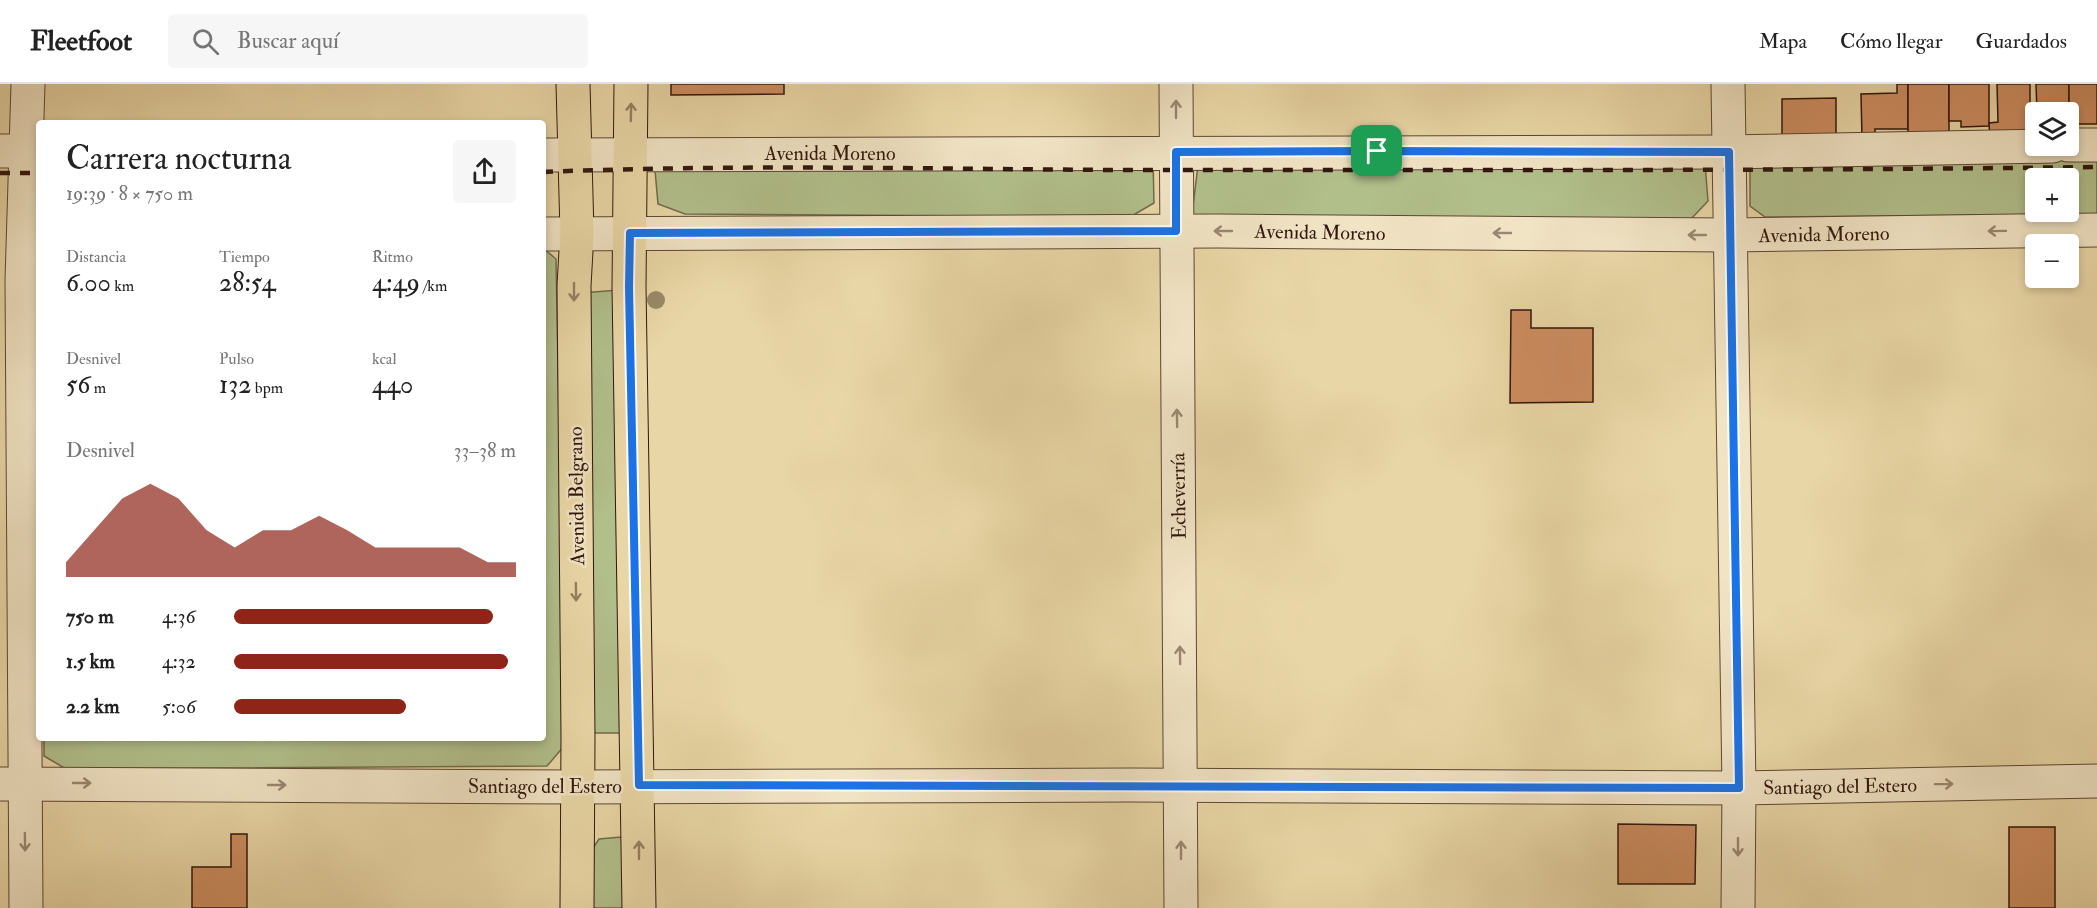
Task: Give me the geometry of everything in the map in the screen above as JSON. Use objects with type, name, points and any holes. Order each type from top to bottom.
[{"type":"main road","name":"Avenida Belgrano","points":[[573,84],[558,155],[577,233],[574,298],[577,908]]},
{"type":"main road","points":[[631,84],[629,287],[639,785],[639,908]]},
{"type":"street","points":[[26,908],[12,783],[22,151],[28,84]]},
{"type":"street","name":"Echeverría","points":[[1176,84],[1181,908]]},
{"type":"street","points":[[1728,84],[1739,788],[1738,908]]},
{"type":"street","points":[[2079,145],[2097,145]]},
{"type":"street","name":"Avenida Moreno","points":[[558,155],[630,153],[1729,152],[2025,147]]},
{"type":"street","name":"Avenida Moreno","points":[[546,234],[1176,231],[1729,235],[2097,230]]},
{"type":"street","name":"Santiago del Estero","points":[[12,783],[578,787],[639,785],[1739,788],[2097,781]]},
{"type":"green space","points":[[654,159],[1153,160],[1154,203],[1130,217],[685,214],[658,204]]},
{"type":"green space","points":[[2097,159],[2097,214],[2079,214],[2079,168],[2025,168],[2025,215],[1765,217],[1750,206],[1750,165]]},
{"type":"green space","points":[[1705,164],[1708,201],[1691,219],[1192,215],[1198,165]]},
{"type":"green space","points":[[546,251],[556,259],[565,745],[547,766],[66,769],[44,756],[44,741],[546,741]]},
{"type":"green space","points":[[618,290],[624,733],[591,733],[582,293]]},
{"type":"green space","points":[[621,837],[625,850],[625,908],[591,908],[591,851],[599,839]]},
{"type":"building","points":[[671,84],[784,84],[784,94],[671,95]]},
{"type":"building","points":[[1897,84],[1908,84],[1908,129],[1875,129],[1875,138],[1862,138],[1861,94],[1897,93]]},
{"type":"building","points":[[1908,84],[1949,84],[1949,137],[1908,138]]},
{"type":"building","points":[[1949,84],[1989,84],[1989,126],[1961,127],[1961,121],[1949,121]]},
{"type":"building","points":[[1997,84],[2030,84],[2030,102],[2025,102],[2025,139],[1990,139],[1989,123],[1998,122]]},
{"type":"building","points":[[2036,84],[2069,84],[2069,102],[2037,102]]},
{"type":"building","points":[[2069,84],[2097,84],[2097,124],[2079,124],[2079,102],[2069,102]]},
{"type":"building","points":[[1836,98],[1836,137],[1782,138],[1782,99]]},
{"type":"building","points":[[1511,310],[1531,310],[1531,328],[1593,328],[1593,402],[1510,403]]},
{"type":"building","points":[[1618,824],[1696,825],[1695,884],[1618,884]]},
{"type":"building","points":[[2009,827],[2055,827],[2055,908],[2009,908]]},
{"type":"building","points":[[231,834],[247,834],[247,908],[192,908],[192,867],[231,867]]},
{"type":"railway","points":[[546,172],[759,168],[1487,170],[2097,167]]},
{"type":"railway","points":[[0,173],[36,173]]},
{"type":"route","points":[[1377,151],[1729,152],[1739,788],[639,785],[629,287],[630,233],[1176,231],[1176,152],[1377,151]]}]
